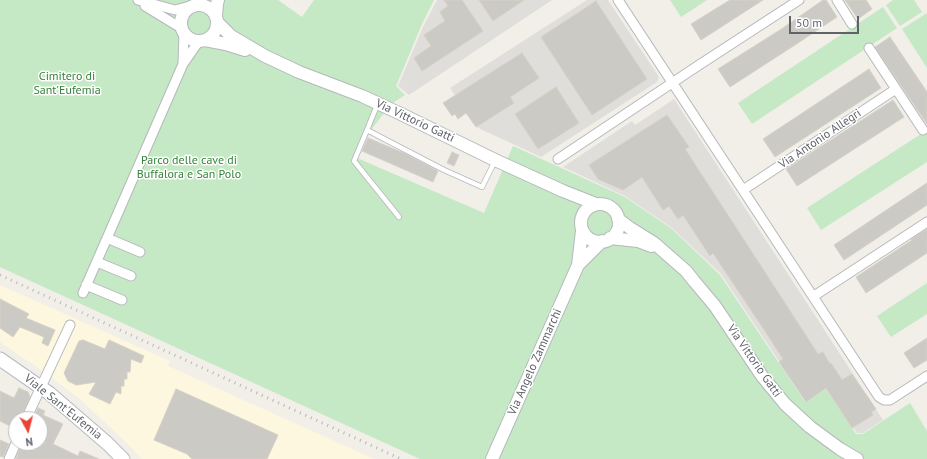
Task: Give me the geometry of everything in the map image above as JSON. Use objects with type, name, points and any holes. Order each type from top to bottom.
[{"type":"main road","name":"Viale Sant'Eufemia","points":[[0,359],[40,387],[108,444],[123,459]]},
{"type":"street","points":[[135,0],[183,30],[188,37],[193,40],[202,41]]},
{"type":"street","points":[[138,0],[175,10],[196,4],[202,5],[213,11],[217,19]]},
{"type":"street","points":[[122,300],[84,289],[183,64],[202,41],[210,37],[217,28],[218,0]]},
{"type":"street","points":[[618,0],[881,399],[887,401],[890,400],[927,376]]},
{"type":"street","points":[[558,160],[799,0]]},
{"type":"street","points":[[837,0],[852,24]]},
{"type":"street","points":[[183,64],[182,15],[186,10],[196,4]]},
{"type":"street","name":"Via Vittorio Gatti","points":[[217,19],[231,36],[265,56],[299,72],[362,96],[563,191],[596,204],[610,207],[614,210],[618,219],[654,243],[686,271],[715,306],[762,376],[785,404],[810,427],[840,449],[857,459]]},
{"type":"street","name":"Via Vittorio Gatti","points":[[202,41],[226,44],[265,56]]},
{"type":"street","points":[[870,48],[923,130]]},
{"type":"street","name":"Via Antonio Allegri","points":[[744,190],[896,89]]},
{"type":"street","name":"Via Vittorio Gatti","points":[[563,191],[577,207],[581,217],[582,231],[589,238],[598,242],[606,240],[638,241],[663,251]]},
{"type":"street","points":[[581,217],[585,210],[596,204]]},
{"type":"street","points":[[606,240],[616,232],[618,228],[618,219]]},
{"type":"street","points":[[814,296],[927,222]]},
{"type":"street","name":"Via Angelo Zammarchi","points":[[492,459],[578,265],[582,231]]},
{"type":"street","points":[[107,238],[140,252]]},
{"type":"street","name":"Via Angelo Zammarchi","points":[[578,265],[606,240]]},
{"type":"street","points":[[97,262],[131,276]]},
{"type":"street","points":[[30,411],[70,325]]},
{"type":"lane","points":[[378,104],[354,161],[399,217]]},
{"type":"lane","points":[[367,130],[444,170],[482,187],[495,160]]},
{"type":"shaded area","points":[[437,0],[552,0],[409,95],[398,86],[423,27]]},
{"type":"shaded area","points":[[587,0],[608,0],[659,77],[657,82],[541,157],[476,127],[450,88]]},
{"type":"shaded area","points":[[674,99],[883,420],[863,433],[857,433],[826,389],[806,402],[721,274],[672,228],[625,196],[563,167],[632,121],[635,125]]},
{"type":"shaded area","points":[[0,285],[170,361],[168,366],[374,459],[142,459],[79,398],[0,342]]},
{"type":"green space","name":"Parco delle cave di Buffalora e San Polo","points":[[0,0],[278,0],[302,17],[314,0],[434,0],[422,24],[396,86],[405,95],[391,104],[368,134],[357,158],[484,213],[513,146],[625,197],[672,229],[720,275],[805,402],[826,389],[856,434],[863,434],[910,403],[927,431],[927,459],[420,459],[0,267]]},
{"type":"green space","points":[[670,0],[707,0],[681,17]]},
{"type":"green space","points":[[893,0],[914,0],[922,12],[900,26],[886,5]]},
{"type":"green space","points":[[883,7],[897,28],[752,124],[738,103]]},
{"type":"green space","points":[[927,13],[927,68],[902,29]]},
{"type":"green space","points":[[927,130],[927,162],[821,230],[807,208]]},
{"type":"green space","points":[[927,283],[927,314],[891,337],[877,316]]},
{"type":"building","points":[[444,0],[462,0],[483,31],[422,71],[414,58],[431,46],[424,35],[445,21],[440,12],[448,6]]},
{"type":"building","points":[[479,0],[524,0],[493,21]]},
{"type":"building","points":[[730,0],[763,0],[701,40],[691,24]]},
{"type":"building","points":[[823,0],[826,0],[837,17],[730,87],[718,69],[783,28]]},
{"type":"building","points":[[845,0],[866,0],[872,9],[858,19]]},
{"type":"building","points":[[596,1],[647,79],[592,115],[541,37]]},
{"type":"building","points":[[890,37],[927,92],[927,124],[875,47]]},
{"type":"building","points":[[522,53],[539,78],[510,97],[514,103],[476,127],[466,113],[458,119],[455,114],[452,116],[443,103]]},
{"type":"building","points":[[869,69],[881,88],[775,157],[763,139]]},
{"type":"building","points":[[556,87],[579,123],[538,149],[515,114]]},
{"type":"building","points":[[893,100],[904,117],[797,186],[786,169]]},
{"type":"building","points":[[667,115],[689,147],[685,149],[818,354],[823,352],[842,380],[852,374],[876,409],[871,412],[873,415],[852,428],[826,388],[806,402],[779,362],[783,359],[761,325],[713,253],[710,256],[683,215],[678,219],[669,206],[663,210],[642,177],[623,190],[598,179],[589,165]]},
{"type":"building","points":[[368,138],[406,154],[438,171],[433,182],[362,151]]},
{"type":"building","points":[[452,152],[459,155],[454,166],[447,163]]},
{"type":"building","points":[[927,183],[927,205],[844,260],[834,245]]},
{"type":"building","points":[[927,229],[927,253],[866,293],[856,277]]},
{"type":"building","points":[[0,299],[29,314],[26,318],[55,330],[48,346],[42,343],[44,337],[20,327],[13,337],[0,328]]},
{"type":"building","points":[[927,338],[927,360],[914,368],[904,353]]},
{"type":"building","points":[[83,340],[105,349],[109,340],[144,356],[141,363],[131,359],[130,372],[127,372],[127,379],[124,379],[124,386],[121,386],[121,394],[116,392],[110,404],[89,394],[96,382],[76,385],[68,381],[64,373],[79,341]]},
{"type":"building","points":[[19,388],[28,392],[30,397],[24,411],[8,411],[8,425],[0,421],[0,391],[14,398]]},
{"type":"building","points":[[176,389],[278,435],[267,459],[192,459],[187,454],[154,440]]},
{"type":"building","points":[[38,408],[45,411],[37,411]]},
{"type":"building","points":[[48,417],[63,424],[53,444],[78,456],[80,451],[99,459],[16,459],[19,451],[48,451]]},
{"type":"building","points":[[0,440],[8,444],[8,446],[3,457],[0,456]]},
{"type":"railway","points":[[0,275],[401,459]]},
{"type":"park label","name":"Cimitero di Sant'Eufemia","points":[[67,84]]}]
